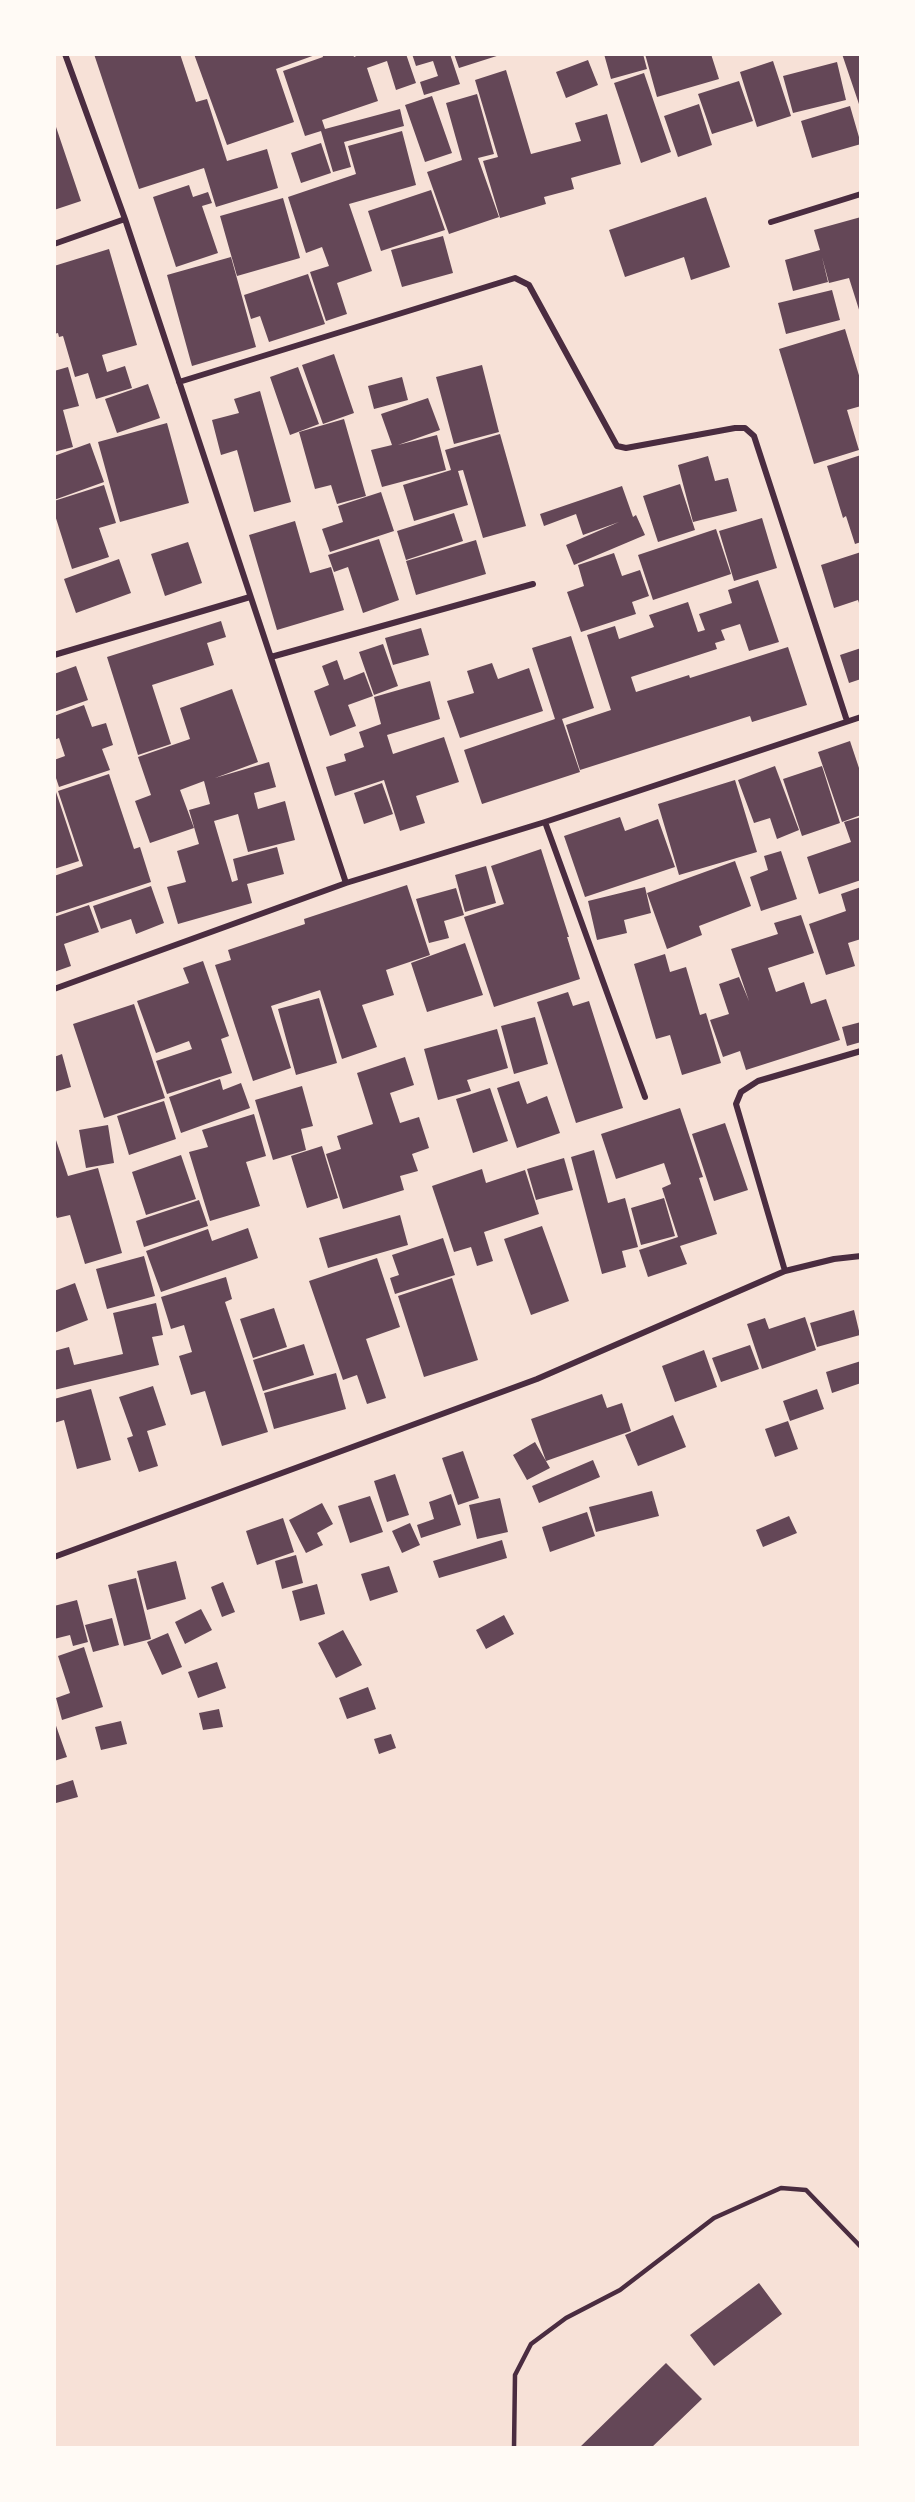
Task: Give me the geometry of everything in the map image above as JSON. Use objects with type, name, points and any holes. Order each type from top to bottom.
[{"type":"street","points":[[65,54],[125,219],[346,883]]},
{"type":"street","points":[[771,222],[861,194]]},
{"type":"street","points":[[54,244],[125,219]]},
{"type":"street","points":[[179,382],[515,278],[529,285],[617,447],[626,448],[735,428],[745,428],[754,436],[848,721]]},
{"type":"street","points":[[271,657],[532,584]]},
{"type":"street","points":[[54,655],[250,597]]},
{"type":"street","points":[[54,989],[346,883],[545,822],[861,717]]},
{"type":"street","points":[[545,822],[645,1097]]},
{"type":"street","points":[[785,1271],[736,1104],[741,1092],[758,1082],[861,1051]]},
{"type":"street","points":[[54,1557],[537,1379],[785,1271],[834,1259],[861,1256]]},
{"type":"lane","points":[[514,2448],[515,2375],[531,2344],[566,2318],[620,2290],[714,2218],[781,2188],[806,2190],[861,2247]]},
{"type":"building","points":[[94,54],[180,54],[196,102],[207,99],[227,161],[267,149],[278,188],[216,207],[204,168],[139,189]]},
{"type":"building","points":[[194,54],[318,54],[276,69],[294,122],[227,145]]},
{"type":"building","points":[[322,54],[353,54],[354,57],[361,54],[406,54],[416,83],[396,90],[387,61],[367,68],[378,101],[322,120],[325,129],[400,109],[404,126],[344,142],[351,167],[333,172],[321,131],[305,136],[283,71],[323,57]]},
{"type":"building","points":[[412,54],[450,54],[460,84],[424,95],[420,82],[438,76],[433,61],[416,66]]},
{"type":"building","points":[[454,54],[503,54],[459,68]]},
{"type":"building","points":[[604,54],[643,54],[647,69],[611,79]]},
{"type":"building","points":[[645,54],[711,54],[719,79],[657,97]]},
{"type":"building","points":[[842,54],[861,54],[861,110]]},
{"type":"building","points":[[588,60],[598,85],[566,98],[556,72]]},
{"type":"building","points":[[773,61],[791,116],[757,127],[740,72]]},
{"type":"building","points":[[837,62],[846,100],[793,113],[783,76]]},
{"type":"building","points":[[506,70],[531,154],[581,141],[575,123],[607,114],[621,164],[571,178],[574,189],[544,197],[546,204],[500,218],[483,161],[498,157],[475,80]]},
{"type":"building","points":[[644,73],[671,152],[641,163],[614,83]]},
{"type":"building","points":[[739,81],[753,121],[712,134],[698,94]]},
{"type":"building","points":[[477,94],[494,154],[478,158],[499,217],[449,234],[427,172],[462,160],[446,103]]},
{"type":"building","points":[[432,96],[452,153],[425,162],[405,105]]},
{"type":"building","points":[[699,104],[712,145],[678,157],[664,116]]},
{"type":"building","points":[[850,106],[861,144],[812,158],[801,121]]},
{"type":"building","points":[[54,121],[81,201],[54,210]]},
{"type":"building","points":[[402,131],[416,185],[349,204],[372,271],[337,283],[347,314],[326,321],[310,272],[329,266],[322,247],[306,253],[288,197],[356,174],[348,146]]},
{"type":"building","points":[[321,143],[331,173],[301,183],[291,153]]},
{"type":"building","points":[[189,185],[193,197],[208,192],[212,203],[202,206],[218,253],[176,267],[153,197]]},
{"type":"building","points":[[431,190],[445,230],[381,251],[368,211]]},
{"type":"building","points":[[706,197],[730,267],[691,280],[684,257],[625,277],[609,230]]},
{"type":"building","points":[[283,198],[300,258],[237,276],[220,216]]},
{"type":"building","points":[[861,217],[861,316],[849,278],[829,283],[822,257],[828,282],[793,291],[785,260],[820,250],[814,230]]},
{"type":"building","points":[[443,236],[453,273],[402,287],[391,250]]},
{"type":"building","points":[[109,249],[137,345],[102,355],[107,372],[125,366],[132,388],[96,399],[88,373],[75,377],[63,336],[59,337],[58,333],[54,334],[54,266]]},
{"type":"building","points":[[231,257],[256,347],[192,366],[167,275]]},
{"type":"building","points":[[308,274],[325,324],[269,342],[260,316],[251,319],[244,295]]},
{"type":"building","points":[[832,290],[840,320],[786,334],[778,303]]},
{"type":"building","points":[[845,329],[861,382],[861,406],[847,410],[859,450],[814,464],[779,349]]},
{"type":"building","points":[[334,354],[354,413],[323,424],[302,365]]},
{"type":"building","points":[[482,365],[499,432],[454,444],[436,377]]},
{"type":"building","points":[[68,367],[79,406],[63,410],[73,447],[54,452],[54,371]]},
{"type":"building","points":[[298,367],[319,424],[290,435],[270,377]]},
{"type":"building","points":[[402,377],[408,400],[374,409],[368,386]]},
{"type":"building","points":[[148,384],[160,418],[117,433],[105,399]]},
{"type":"building","points":[[260,391],[291,502],[254,512],[237,450],[221,455],[212,420],[239,413],[234,399]]},
{"type":"building","points":[[428,398],[440,430],[398,445],[437,435],[446,470],[382,487],[371,450],[392,445],[381,414]]},
{"type":"building","points":[[344,419],[366,496],[337,504],[331,485],[315,489],[299,432]]},
{"type":"building","points":[[167,423],[189,503],[120,522],[98,442]]},
{"type":"building","points":[[500,434],[526,526],[483,538],[463,470],[458,471],[468,505],[414,521],[403,485],[451,470],[445,450]]},
{"type":"building","points":[[90,443],[104,482],[54,500],[54,456]]},
{"type":"building","points":[[861,455],[861,542],[855,544],[846,516],[843,518],[827,466]]},
{"type":"building","points":[[708,456],[715,481],[728,478],[737,511],[693,522],[678,465]]},
{"type":"building","points":[[680,484],[695,530],[658,542],[643,496]]},
{"type":"building","points":[[104,485],[116,523],[99,528],[109,557],[72,569],[54,512],[54,501]]},
{"type":"building","points":[[622,486],[633,517],[636,515],[645,535],[574,565],[566,545],[619,522],[583,535],[576,514],[544,526],[540,514]]},
{"type":"building","points":[[381,492],[394,531],[330,552],[322,529],[343,522],[338,506]]},
{"type":"building","points":[[454,513],[463,541],[406,560],[397,531]]},
{"type":"building","points":[[762,518],[777,568],[734,581],[719,531]]},
{"type":"building","points":[[295,521],[310,573],[331,567],[344,610],[277,630],[249,535]]},
{"type":"building","points":[[716,529],[731,574],[653,600],[638,555]]},
{"type":"building","points":[[379,539],[399,600],[363,613],[348,567],[334,572],[328,555]]},
{"type":"building","points":[[476,540],[486,574],[416,595],[406,561]]},
{"type":"building","points":[[188,542],[202,583],[165,596],[151,554]]},
{"type":"building","points":[[861,552],[861,609],[858,600],[834,608],[821,565]]},
{"type":"building","points":[[614,553],[622,576],[640,570],[649,596],[632,602],[636,614],[581,632],[567,592],[584,586],[578,565]]},
{"type":"building","points":[[119,559],[131,593],[76,613],[64,579]]},
{"type":"building","points":[[758,580],[779,642],[749,651],[740,624],[721,630],[725,640],[715,643],[717,649],[631,677],[636,692],[689,675],[690,678],[788,647],[807,705],[752,722],[750,716],[580,770],[566,725],[611,710],[587,635],[615,626],[619,639],[654,627],[649,615],[688,602],[698,632],[705,630],[699,614],[732,603],[728,590]]},
{"type":"building","points":[[221,621],[226,637],[207,643],[214,665],[152,685],[171,744],[138,755],[107,657]]},
{"type":"building","points":[[421,628],[429,655],[393,665],[385,638]]},
{"type":"building","points":[[571,636],[594,708],[562,719],[580,772],[482,804],[464,750],[555,719],[532,648]]},
{"type":"building","points":[[383,644],[398,686],[374,695],[359,652]]},
{"type":"building","points":[[861,648],[861,679],[849,683],[840,655]]},
{"type":"building","points":[[337,660],[344,680],[364,672],[373,696],[348,705],[356,726],[330,736],[314,691],[329,685],[322,666]]},
{"type":"building","points":[[492,663],[498,679],[529,668],[543,711],[460,738],[447,701],[474,693],[467,671]]},
{"type":"building","points":[[76,666],[88,700],[54,712],[54,674]]},
{"type":"building","points":[[430,681],[440,719],[387,735],[393,754],[444,737],[459,782],[416,796],[425,823],[400,831],[384,780],[335,796],[326,767],[346,761],[344,754],[364,747],[359,732],[381,724],[374,697]]},
{"type":"building","points":[[232,689],[258,762],[215,778],[269,762],[276,787],[254,793],[258,809],[285,801],[295,840],[248,852],[238,814],[214,821],[232,882],[238,880],[233,859],[277,847],[284,874],[247,884],[252,903],[178,924],[167,887],[186,882],[177,851],[199,844],[189,810],[210,804],[204,781],[180,790],[194,828],[150,843],[135,801],[151,795],[138,757],[190,739],[180,708]]},
{"type":"building","points":[[84,705],[92,727],[106,723],[113,745],[102,749],[110,770],[59,787],[54,772],[54,760],[65,756],[59,738],[54,740],[54,716]]},
{"type":"building","points":[[850,741],[861,774],[861,815],[842,822],[818,752]]},
{"type":"building","points":[[775,766],[799,830],[777,839],[770,818],[754,823],[738,780]]},
{"type":"building","points":[[822,766],[840,823],[802,836],[783,779]]},
{"type":"building","points":[[109,774],[134,849],[140,847],[151,882],[54,914],[54,876],[83,866],[58,791]]},
{"type":"building","points":[[735,780],[757,852],[679,875],[658,804]]},
{"type":"building","points":[[382,783],[393,814],[364,824],[354,793]]},
{"type":"building","points":[[56,792],[79,861],[54,869],[54,793]]},
{"type":"building","points":[[620,817],[625,831],[658,819],[675,867],[585,897],[564,836]]},
{"type":"building","points":[[861,817],[861,880],[819,894],[807,857],[851,842],[844,822]]},
{"type":"building","points":[[541,849],[580,979],[494,1007],[464,917],[504,904],[491,866]]},
{"type":"building","points":[[781,851],[797,899],[761,911],[750,877],[768,870],[764,856]]},
{"type":"building","points":[[735,861],[751,906],[699,926],[702,935],[667,949],[647,893]]},
{"type":"building","points":[[486,866],[496,903],[465,912],[455,875]]},
{"type":"building","points":[[407,885],[430,955],[386,970],[394,995],[362,1005],[377,1047],[342,1059],[320,990],[271,1006],[291,1068],[253,1081],[215,965],[231,960],[228,950],[305,924],[304,919]]},
{"type":"building","points":[[151,886],[164,923],[136,934],[131,919],[101,929],[93,906]]},
{"type":"building","points":[[645,887],[651,913],[624,920],[627,933],[597,940],[588,901]]},
{"type":"building","points":[[861,887],[861,939],[848,943],[855,966],[826,975],[809,924],[846,911],[841,894]]},
{"type":"building","points":[[456,888],[464,915],[444,921],[449,938],[429,943],[416,899]]},
{"type":"building","points":[[89,905],[99,932],[64,944],[71,966],[54,972],[54,917]]},
{"type":"building","points":[[801,915],[814,953],[768,968],[776,992],[804,982],[811,1004],[826,999],[840,1040],[746,1070],[740,1051],[723,1057],[710,1020],[729,1014],[719,984],[739,977],[749,1001],[731,949],[778,934],[774,923]]},
{"type":"building","points":[[465,943],[483,995],[427,1012],[411,963]]},
{"type":"building","points":[[665,954],[670,972],[686,967],[700,1015],[706,1013],[721,1063],[682,1075],[670,1035],[656,1039],[634,964]]},
{"type":"building","points":[[203,961],[229,1036],[221,1039],[232,1073],[167,1094],[156,1061],[192,1049],[189,1041],[156,1053],[137,1001],[189,983],[183,968]]},
{"type":"building","points":[[568,992],[573,1006],[589,1001],[623,1108],[576,1123],[537,1002]]},
{"type":"building","points":[[319,998],[337,1063],[296,1075],[278,1009]]},
{"type":"building","points":[[134,1004],[165,1098],[104,1118],[73,1024]]},
{"type":"building","points":[[535,1017],[548,1064],[514,1074],[501,1026]]},
{"type":"building","points":[[861,1022],[861,1042],[847,1046],[842,1027]]},
{"type":"building","points":[[497,1029],[508,1068],[467,1080],[471,1091],[438,1100],[424,1049]]},
{"type":"building","points":[[62,1054],[71,1087],[54,1092],[54,1057]]},
{"type":"building","points":[[405,1057],[414,1085],[390,1093],[400,1123],[419,1117],[429,1148],[412,1154],[418,1171],[400,1176],[404,1190],[343,1209],[326,1154],[341,1149],[337,1136],[373,1124],[357,1073]]},
{"type":"building","points":[[220,1079],[223,1090],[241,1083],[250,1108],[181,1133],[169,1097]]},
{"type":"building","points":[[519,1081],[527,1104],[547,1096],[560,1133],[517,1148],[497,1088]]},
{"type":"building","points":[[302,1086],[313,1126],[301,1129],[306,1150],[273,1160],[255,1100]]},
{"type":"building","points":[[490,1088],[508,1141],[473,1153],[456,1099]]},
{"type":"building","points":[[164,1101],[176,1139],[129,1155],[117,1116]]},
{"type":"building","points":[[680,1108],[703,1177],[699,1178],[717,1234],[680,1246],[687,1264],[648,1277],[639,1250],[678,1237],[662,1188],[671,1184],[664,1163],[616,1179],[601,1134]]},
{"type":"building","points":[[254,1114],[266,1156],[246,1162],[260,1206],[210,1221],[189,1152],[208,1147],[202,1130]]},
{"type":"building","points":[[725,1123],[748,1190],[714,1201],[692,1134]]},
{"type":"building","points":[[108,1125],[114,1163],[86,1168],[79,1130]]},
{"type":"building","points":[[54,1134],[68,1176],[98,1168],[122,1253],[85,1264],[70,1215],[57,1218],[54,1211]]},
{"type":"building","points":[[322,1146],[338,1198],[307,1208],[291,1156]]},
{"type":"building","points":[[594,1150],[608,1203],[625,1198],[638,1247],[622,1251],[626,1267],[602,1274],[571,1157]]},
{"type":"building","points":[[181,1155],[196,1199],[146,1215],[132,1172]]},
{"type":"building","points":[[564,1158],[573,1190],[536,1200],[527,1169]]},
{"type":"building","points":[[482,1169],[486,1183],[525,1170],[539,1214],[484,1232],[493,1261],[477,1266],[471,1247],[454,1252],[432,1186]]},
{"type":"building","points":[[664,1198],[675,1236],[641,1245],[631,1208]]},
{"type":"building","points":[[199,1200],[208,1226],[144,1247],[136,1221]]},
{"type":"building","points":[[400,1215],[408,1245],[328,1268],[319,1238]]},
{"type":"building","points":[[542,1226],[569,1301],[531,1315],[504,1239]]},
{"type":"building","points":[[248,1228],[258,1258],[161,1292],[146,1251],[208,1229],[212,1241]]},
{"type":"building","points":[[443,1238],[455,1275],[395,1294],[390,1278],[399,1275],[392,1255]]},
{"type":"building","points":[[144,1256],[155,1296],[107,1309],[96,1269]]},
{"type":"building","points":[[377,1258],[400,1327],[366,1339],[386,1398],[367,1404],[357,1375],[343,1380],[309,1281]]},
{"type":"building","points":[[226,1277],[232,1299],[225,1302],[268,1432],[222,1446],[205,1391],[191,1395],[179,1356],[192,1352],[184,1325],[171,1329],[161,1297]]},
{"type":"building","points":[[452,1278],[478,1360],[424,1377],[398,1296]]},
{"type":"building","points":[[75,1283],[88,1320],[54,1333],[54,1291]]},
{"type":"building","points":[[156,1303],[163,1335],[152,1337],[159,1365],[54,1390],[54,1351],[69,1347],[74,1365],[123,1354],[113,1313]]},
{"type":"building","points":[[274,1308],[287,1347],[253,1358],[240,1319]]},
{"type":"building","points":[[854,1310],[860,1335],[817,1347],[810,1323]]},
{"type":"building","points":[[805,1317],[816,1350],[762,1369],[747,1324],[765,1318],[769,1329]]},
{"type":"building","points":[[304,1344],[314,1375],[263,1391],[253,1360]]},
{"type":"building","points":[[750,1345],[759,1369],[721,1382],[712,1358]]},
{"type":"building","points":[[704,1350],[717,1387],[675,1402],[662,1366]]},
{"type":"building","points":[[861,1361],[861,1383],[832,1393],[826,1372]]},
{"type":"building","points":[[336,1373],[346,1409],[274,1429],[264,1393]]},
{"type":"building","points":[[153,1386],[166,1425],[147,1431],[158,1466],[139,1472],[127,1438],[133,1436],[119,1397]]},
{"type":"building","points":[[91,1389],[111,1460],[77,1469],[64,1420],[54,1423],[54,1399]]},
{"type":"building","points":[[817,1389],[824,1409],[790,1421],[783,1401]]},
{"type":"building","points":[[602,1394],[607,1408],[622,1403],[631,1431],[546,1461],[531,1419]]},
{"type":"building","points":[[673,1415],[686,1447],[638,1466],[625,1435]]},
{"type":"building","points":[[788,1421],[798,1449],[775,1457],[765,1429]]},
{"type":"building","points":[[535,1442],[550,1468],[527,1480],[513,1455]]},
{"type":"building","points":[[463,1451],[479,1498],[458,1505],[442,1458]]},
{"type":"building","points":[[593,1460],[600,1477],[539,1503],[532,1486]]},
{"type":"building","points":[[395,1474],[409,1515],[387,1522],[374,1481]]},
{"type":"building","points":[[652,1491],[659,1516],[596,1532],[589,1507]]},
{"type":"building","points":[[451,1494],[461,1525],[421,1538],[417,1525],[434,1519],[429,1502]]},
{"type":"building","points":[[370,1496],[383,1532],[350,1543],[338,1506]]},
{"type":"building","points":[[500,1498],[508,1532],[477,1539],[469,1505]]},
{"type":"building","points":[[322,1503],[333,1524],[317,1533],[323,1545],[306,1553],[289,1520]]},
{"type":"building","points":[[587,1512],[595,1536],[550,1552],[542,1527]]},
{"type":"building","points":[[789,1516],[797,1533],[763,1547],[756,1530]]},
{"type":"building","points":[[283,1518],[294,1552],[257,1565],[246,1531]]},
{"type":"building","points":[[410,1523],[420,1545],[402,1553],[392,1531]]},
{"type":"building","points":[[502,1540],[507,1558],[439,1578],[433,1561]]},
{"type":"building","points":[[296,1555],[303,1583],[282,1589],[275,1561]]},
{"type":"building","points":[[176,1561],[186,1599],[147,1610],[137,1571]]},
{"type":"building","points":[[389,1566],[398,1592],[370,1601],[361,1574]]},
{"type":"building","points":[[136,1578],[151,1639],[124,1646],[108,1585]]},
{"type":"building","points":[[223,1582],[235,1612],[222,1617],[211,1587]]},
{"type":"building","points":[[317,1584],[325,1614],[300,1621],[292,1591]]},
{"type":"building","points":[[77,1600],[88,1642],[73,1646],[70,1635],[54,1639],[54,1606]]},
{"type":"building","points":[[201,1609],[212,1630],[185,1644],[175,1622]]},
{"type":"building","points":[[504,1615],[514,1634],[486,1649],[476,1630]]},
{"type":"building","points":[[112,1618],[119,1645],[93,1652],[85,1625]]},
{"type":"building","points":[[343,1630],[362,1665],[336,1678],[318,1643]]},
{"type":"building","points":[[168,1633],[182,1667],[162,1675],[147,1642]]},
{"type":"building","points":[[84,1647],[103,1707],[62,1720],[56,1698],[70,1693],[58,1656]]},
{"type":"building","points":[[217,1662],[226,1688],[198,1698],[188,1672]]},
{"type":"building","points":[[368,1687],[376,1709],[347,1719],[339,1698]]},
{"type":"building","points":[[219,1709],[223,1727],[203,1730],[199,1713]]},
{"type":"building","points":[[54,1720],[67,1757],[54,1761]]},
{"type":"building","points":[[121,1721],[127,1744],[101,1750],[95,1727]]},
{"type":"building","points":[[391,1734],[396,1748],[379,1754],[374,1739]]},
{"type":"building","points":[[73,1780],[78,1797],[56,1803],[54,1786]]},
{"type":"building","points":[[759,2283],[782,2314],[714,2366],[690,2335]]},
{"type":"building","points":[[666,2363],[702,2399],[651,2448],[579,2448]]}]
